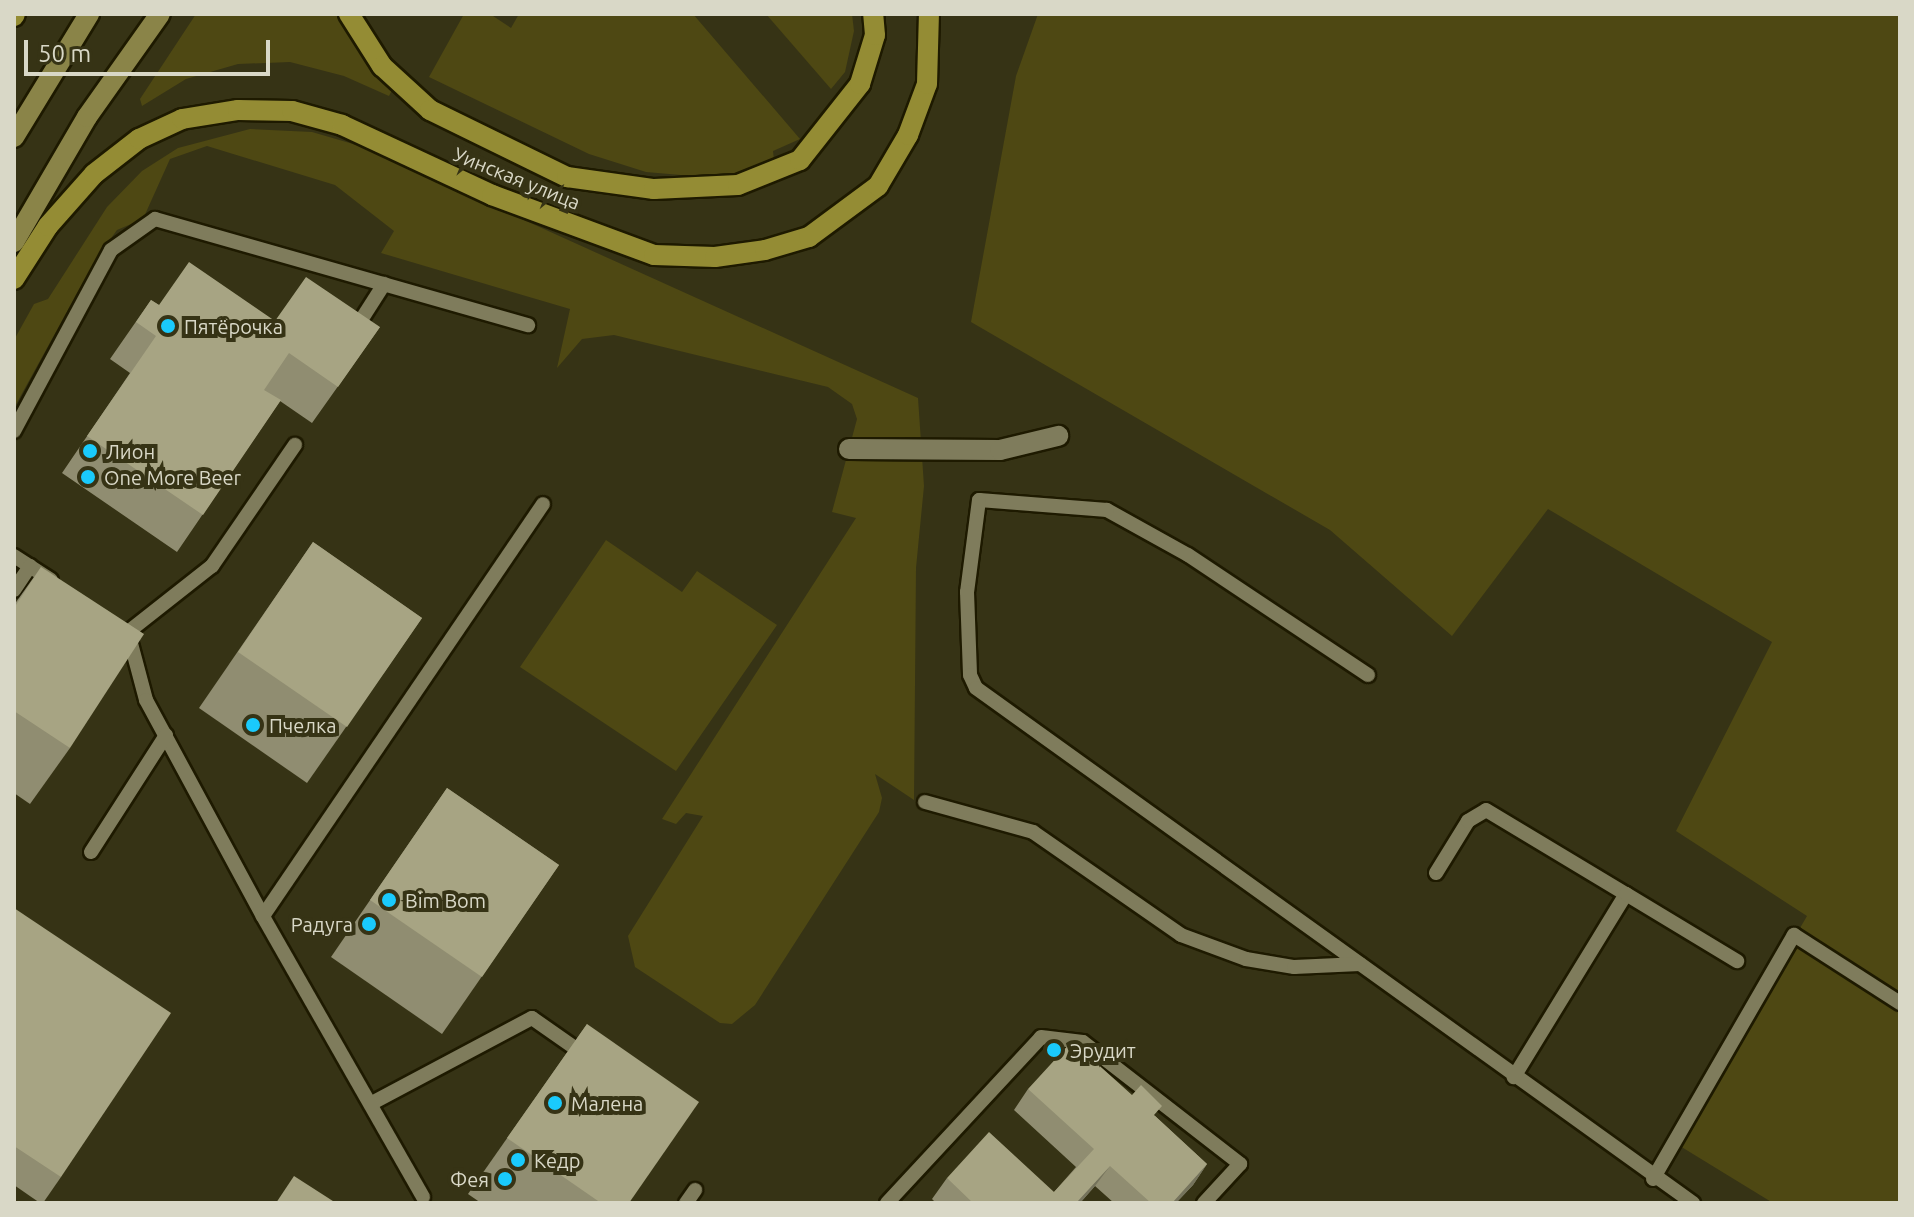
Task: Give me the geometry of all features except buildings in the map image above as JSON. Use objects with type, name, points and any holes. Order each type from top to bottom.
[{"type":"main road","points":[[14,137],[89,14]]},
{"type":"main road","points":[[14,242],[66,151],[160,14]]},
{"type":"main road","name":"Уинская улица","points":[[349,14],[382,66],[430,110],[567,177],[654,189],[738,185],[800,160],[860,84],[875,35],[873,14]]},
{"type":"main road","name":"Уинская улица","points":[[14,279],[48,226],[75,194],[139,139],[182,119],[238,110],[292,111],[342,125],[492,195],[654,255],[715,257],[779,246],[809,237],[878,186],[908,135],[927,84],[929,14]]},
{"type":"street","points":[[849,449],[1000,450],[1058,436]]},
{"type":"lane","points":[[14,431],[111,250],[155,219],[528,325]]},
{"type":"lane","points":[[348,338],[384,284]]},
{"type":"lane","points":[[295,445],[212,566],[122,628],[146,700],[263,916],[372,1103],[422,1201]]},
{"type":"lane","points":[[1368,675],[1188,555],[1107,510],[979,500],[967,592],[970,675],[976,688],[1653,1179],[1693,1203]]},
{"type":"lane","points":[[263,916],[543,504]]},
{"type":"lane","points":[[14,556],[67,591]]},
{"type":"lane","points":[[14,590],[30,566]]},
{"type":"lane","points":[[91,852],[166,735]]},
{"type":"lane","points":[[925,802],[1033,832],[1181,935],[1233,954],[1294,967],[1360,964]]},
{"type":"lane","points":[[1436,873],[1468,821],[1486,810],[1737,961]]},
{"type":"lane","points":[[1514,1077],[1626,894]]},
{"type":"lane","points":[[1653,1179],[1794,935],[1900,1003]]},
{"type":"lane","points":[[372,1103],[532,1018],[607,1070]]},
{"type":"lane","points":[[887,1203],[1041,1037],[1083,1042],[1240,1164],[1204,1203]]},
{"type":"lane","points":[[686,1203],[695,1190]]},
{"type":"shaded area","points":[[196,14],[342,14],[394,86],[389,96],[344,76],[290,62],[238,64],[186,79],[142,106],[140,99]]},
{"type":"shaded area","points":[[464,14],[490,14],[511,28],[519,14],[693,14],[800,139],[773,151],[774,160],[727,179],[646,172],[589,154],[429,77]]},
{"type":"shaded area","points":[[766,14],[852,14],[854,31],[845,72],[831,89]]},
{"type":"shaded area","points":[[1038,14],[1900,14],[1900,1203],[1773,1203],[1675,1143],[1807,916],[1676,831],[1772,642],[1548,509],[1452,636],[1330,530],[971,322],[1016,76]]},
{"type":"shaded area","points":[[250,129],[312,132],[360,146],[918,398],[924,486],[916,568],[914,800],[875,774],[882,798],[879,812],[755,1005],[732,1024],[720,1023],[635,967],[628,936],[703,816],[686,813],[676,824],[662,819],[856,518],[832,512],[857,419],[852,404],[828,387],[614,335],[582,339],[557,368],[570,309],[381,253],[394,231],[335,185],[207,146],[170,159],[143,219],[117,230],[96,259],[14,408],[14,340],[34,304],[48,299],[107,207],[142,171],[178,148]]},
{"type":"shaded area","points":[[606,540],[682,592],[697,571],[777,625],[676,771],[520,667]]},
{"type":"place","name":"Пятёрочка","points":[[168,326]]},
{"type":"place","name":"Лион","points":[[90,451]]},
{"type":"place","name":"One More Beer","points":[[88,477]]},
{"type":"place","name":"Пчелка","points":[[253,725]]},
{"type":"place","name":"Bim Bom","points":[[389,900]]},
{"type":"place","name":"Радуга","points":[[369,924]]},
{"type":"place","name":"Эрудит","points":[[1054,1050]]},
{"type":"place","name":"Малена","points":[[555,1103]]},
{"type":"place","name":"Кедр","points":[[518,1160]]},
{"type":"place","name":"Фея","points":[[505,1179]]}]
